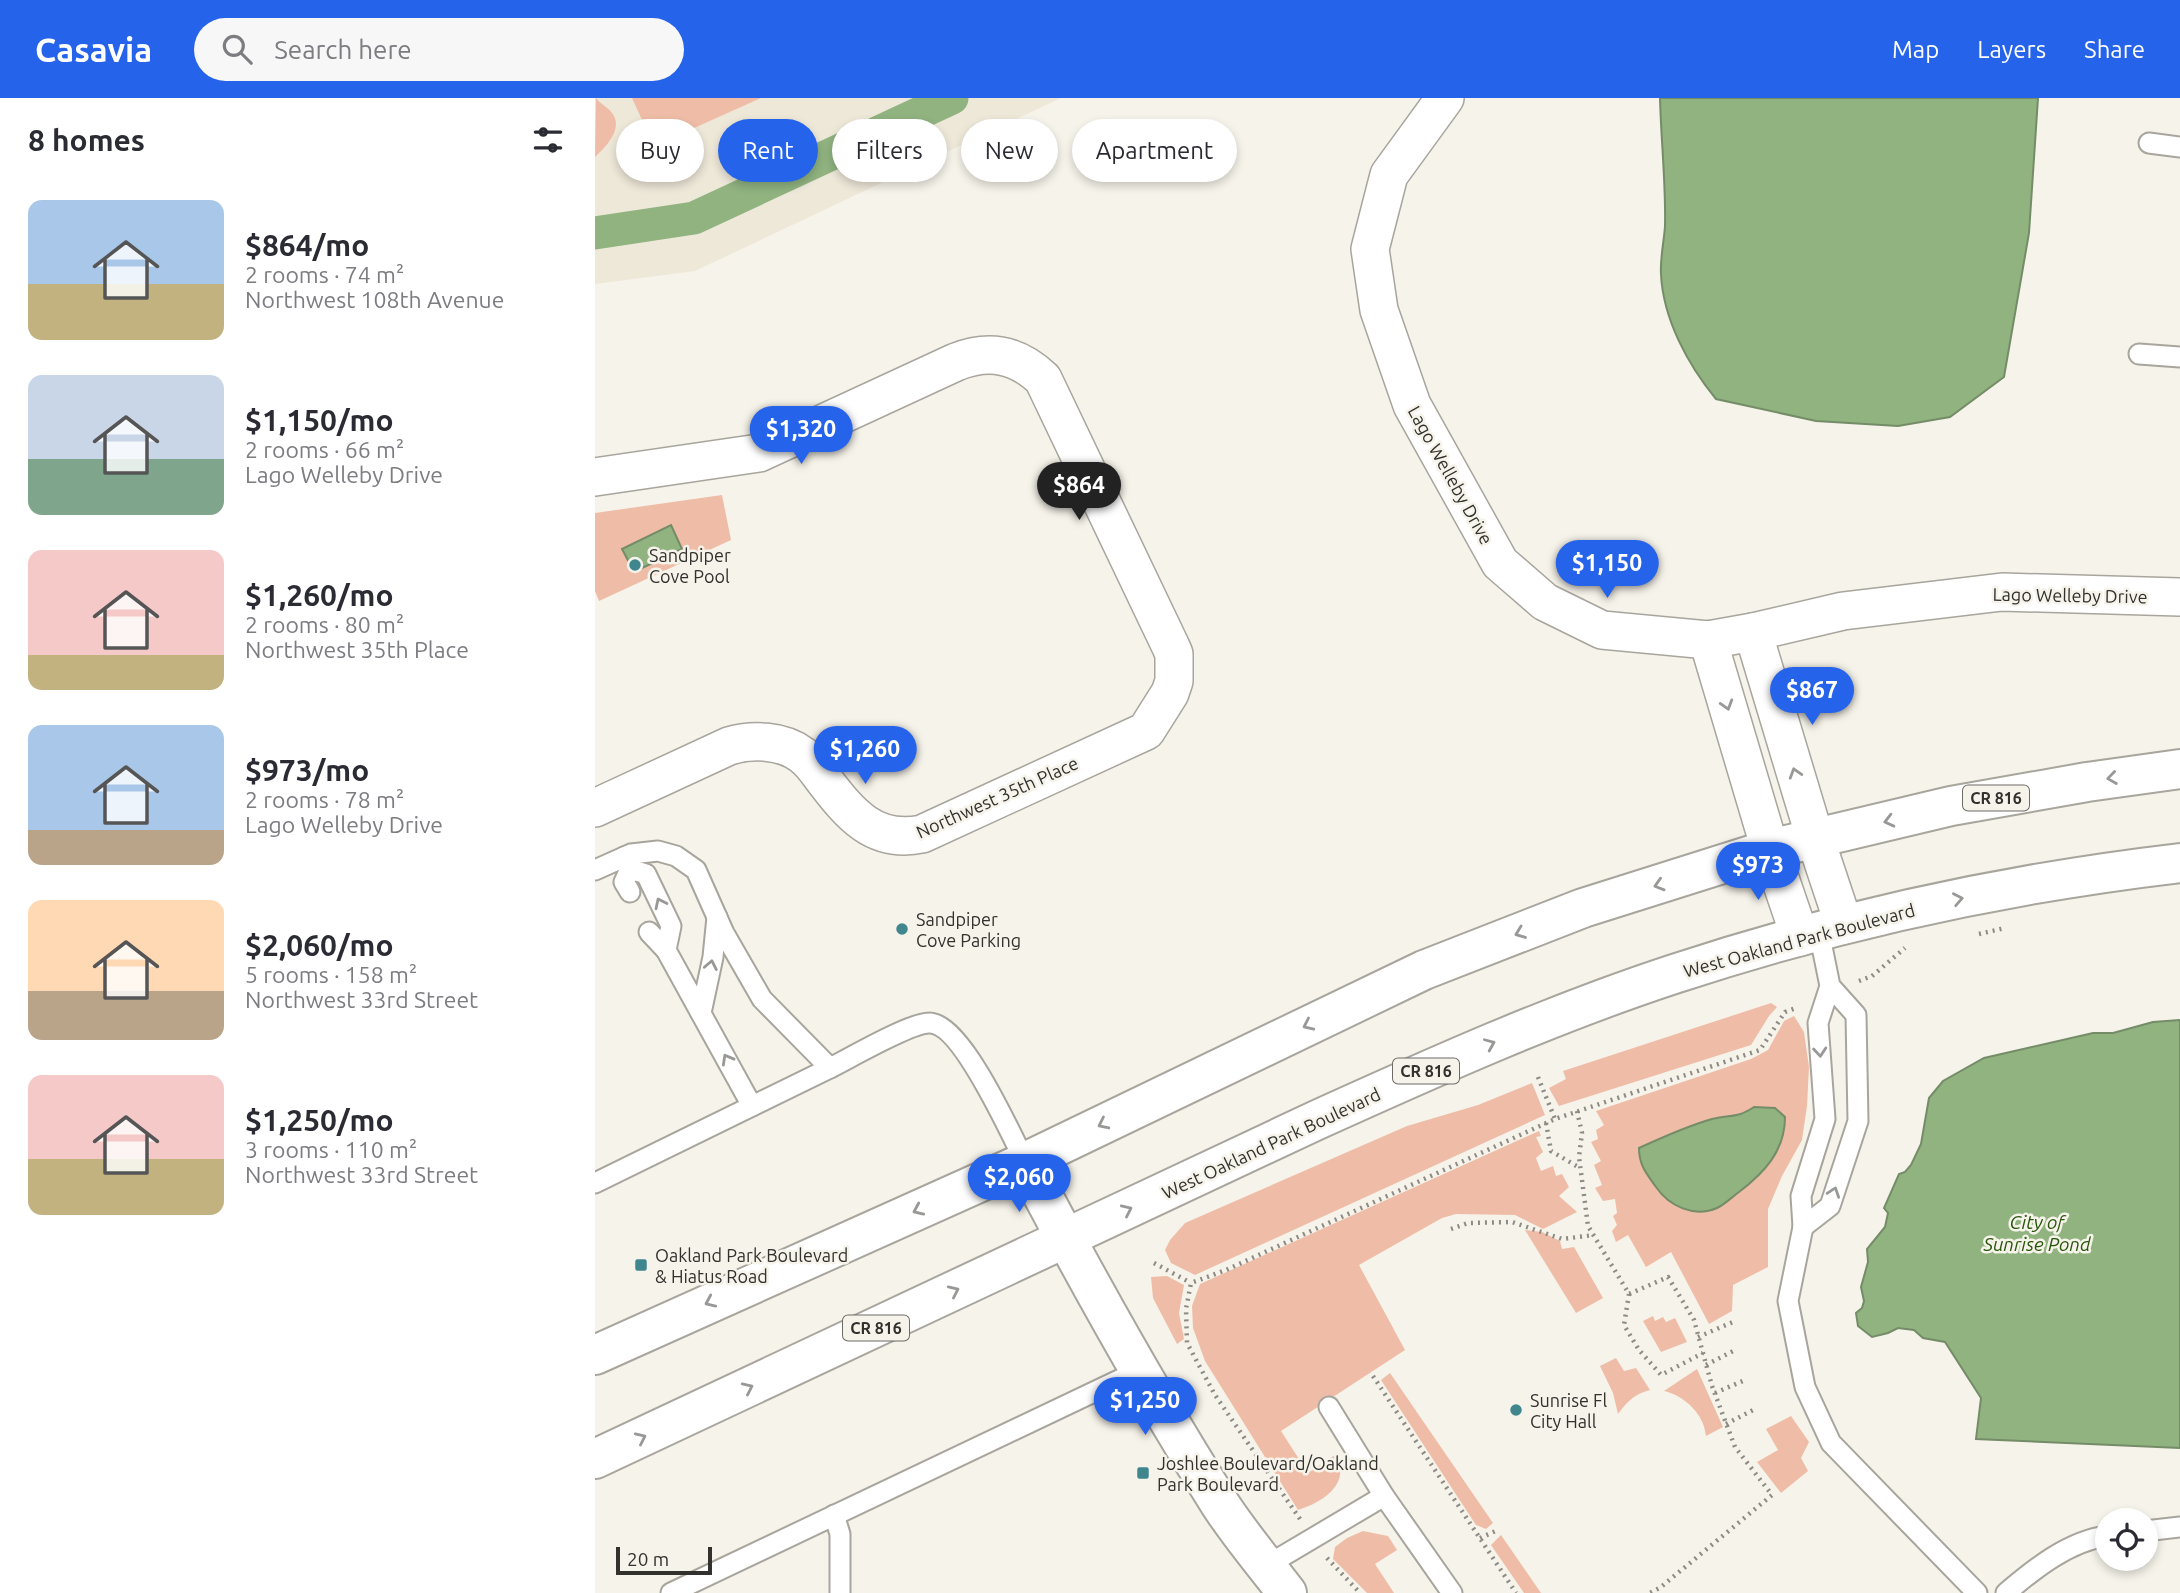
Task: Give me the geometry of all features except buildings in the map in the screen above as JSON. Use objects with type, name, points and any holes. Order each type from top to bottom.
[{"type":"main road","name":"CR 816","points":[[595,1355],[1025,1162],[1424,970],[1583,908],[1770,849],[1951,806],[2180,769]]},
{"type":"main road","name":"West Oakland Park Boulevard","points":[[595,1459],[1366,1098],[1535,1025],[1674,974],[1821,931],[1966,898],[2108,871],[2180,863]]},
{"type":"main road","points":[[1025,1162],[1065,1239],[1221,1506],[1277,1579]]},
{"type":"street","name":"Lago Welleby Drive","points":[[1445,98],[1389,175],[1370,249],[1379,310],[1412,405],[1500,563],[1545,602],[1602,630],[1708,640],[1843,611],[2002,592],[2180,597]]},
{"type":"street","name":"Northwest 35th Place","points":[[595,477],[759,453],[971,356],[1006,356],[1023,363],[1043,379],[1174,654],[1174,681],[1170,693],[1146,731],[912,836],[887,834],[869,827],[849,811],[802,755],[781,745],[763,743],[729,746],[595,808]]},
{"type":"street","points":[[1753,632],[1815,838],[1821,931]]},
{"type":"street","points":[[1708,640],[1770,849],[1821,931]]},
{"type":"lane","points":[[2149,144],[2180,147]]},
{"type":"lane","points":[[2139,354],[2180,357]]},
{"type":"lane","points":[[595,870],[627,863],[644,851],[658,851],[676,856],[696,870],[717,916],[762,999],[830,1068]]},
{"type":"lane","points":[[627,863],[624,882],[630,892]]},
{"type":"lane","points":[[627,863],[646,874],[671,926],[666,950]]},
{"type":"lane","points":[[701,1013],[713,957],[717,916]]},
{"type":"lane","points":[[1821,931],[1831,990],[1818,1023],[1825,1119],[1801,1196],[1803,1227],[1788,1301],[1805,1387],[1831,1443],[1977,1593]]},
{"type":"lane","points":[[649,932],[666,950],[753,1106]]},
{"type":"lane","points":[[1803,1227],[1830,1206],[1858,1121],[1856,1015],[1831,990]]},
{"type":"lane","points":[[595,1182],[912,1027],[929,1023],[941,1025],[948,1031],[971,1059],[1025,1162]]},
{"type":"lane","points":[[671,1593],[1140,1370]]},
{"type":"lane","points":[[1329,1407],[1384,1496],[1452,1593]]},
{"type":"lane","points":[[1277,1579],[1313,1538],[1384,1496]]},
{"type":"lane","points":[[834,1515],[840,1534],[840,1593]]},
{"type":"lane","points":[[2158,1530],[2180,1527]]},
{"type":"lane","points":[[2006,1593],[2033,1569],[2095,1537]]},
{"type":"path","points":[[1971,935],[2011,927]]},
{"type":"path","points":[[1191,1283],[1555,1119],[1760,1050],[1785,1012],[1831,990],[1872,976],[1904,948],[1917,946]]},
{"type":"path","points":[[1538,1077],[1555,1119]]},
{"type":"path","points":[[1577,1111],[1582,1133],[1579,1157],[1588,1226],[1629,1294],[1624,1325],[1639,1350],[1661,1376],[1703,1353]]},
{"type":"path","points":[[1546,1123],[1551,1151],[1581,1168]]},
{"type":"path","points":[[1451,1229],[1468,1223],[1512,1222],[1562,1239],[1594,1235]]},
{"type":"path","points":[[1154,1263],[1191,1283]]},
{"type":"path","points":[[1629,1294],[1668,1277],[1694,1320],[1715,1394],[1735,1447],[1772,1495],[1661,1587],[1650,1593]]},
{"type":"path","points":[[1191,1283],[1186,1309],[1187,1343],[1215,1395],[1333,1567],[1360,1593]]},
{"type":"path","points":[[1698,1337],[1733,1322]]},
{"type":"path","points":[[1706,1365],[1737,1349]]},
{"type":"path","points":[[1373,1376],[1516,1593]]},
{"type":"path","points":[[1715,1394],[1745,1380]]},
{"type":"path","points":[[1726,1424],[1755,1409]]},
{"type":"path","points":[[1480,1538],[1497,1530]]},
{"type":"shaded area","points":[[595,98],[1061,98],[1017,119],[961,119],[961,145],[947,152],[947,119],[832,119],[832,182],[883,182],[695,271],[595,284]]},
{"type":"shaded area","points":[[596,98],[612,113],[616,125],[612,137],[595,157]]},
{"type":"shaded area","points":[[632,98],[761,98],[704,124],[704,119],[642,119]]},
{"type":"shaded area","name":"Sandpiper Cove Pool","points":[[722,495],[731,540],[599,601],[595,591],[595,513]]},
{"type":"shaded area","points":[[1771,1003],[1777,1007],[1751,1045],[1559,1106],[1549,1088],[1566,1079],[1563,1071]]},
{"type":"shaded area","points":[[1794,1016],[1804,1032],[1809,1067],[1807,1106],[1802,1140],[1768,1209],[1768,1267],[1733,1285],[1732,1311],[1709,1324],[1671,1252],[1646,1267],[1628,1235],[1616,1242],[1612,1231],[1617,1225],[1613,1216],[1617,1213],[1615,1199],[1603,1201],[1595,1188],[1602,1185],[1594,1165],[1601,1161],[1591,1142],[1598,1139],[1596,1130],[1604,1125],[1596,1111],[1751,1059],[1768,1050],[1784,1021]]},
{"type":"shaded area","points":[[1532,1083],[1545,1115],[1195,1275],[1171,1263],[1165,1250],[1185,1223],[1407,1126],[1478,1105]]},
{"type":"shaded area","points":[[1539,1131],[1541,1136],[1536,1137],[1543,1152],[1536,1158],[1541,1171],[1553,1166],[1556,1176],[1562,1174],[1569,1187],[1559,1196],[1577,1212],[1543,1229],[1515,1215],[1456,1214],[1442,1218],[1359,1265],[1405,1350],[1281,1431],[1308,1473],[1335,1455],[1340,1465],[1340,1475],[1332,1491],[1316,1503],[1298,1510],[1205,1361],[1193,1328],[1192,1306],[1200,1284]]},
{"type":"shaded area","points":[[1525,1230],[1542,1232],[1560,1241],[1562,1249],[1574,1247],[1603,1298],[1576,1313]]},
{"type":"shaded area","points":[[1167,1276],[1184,1285],[1179,1313],[1184,1339],[1177,1344],[1153,1298],[1151,1277]]},
{"type":"shaded area","points":[[1653,1316],[1655,1321],[1663,1317],[1666,1322],[1675,1318],[1687,1342],[1661,1352],[1643,1321]]},
{"type":"shaded area","points":[[1616,1358],[1624,1371],[1636,1368],[1650,1390],[1631,1399],[1618,1414],[1613,1393],[1600,1366]]},
{"type":"shaded area","points":[[1697,1369],[1723,1427],[1706,1436],[1702,1420],[1692,1407],[1672,1393],[1664,1391]]},
{"type":"shaded area","points":[[1390,1373],[1493,1523],[1486,1529],[1476,1525],[1381,1380]]},
{"type":"shaded area","points":[[1791,1416],[1809,1442],[1801,1458],[1808,1471],[1781,1493],[1757,1462],[1778,1450],[1766,1429]]},
{"type":"shaded area","points":[[1363,1531],[1388,1536],[1397,1550],[1375,1564],[1394,1593],[1367,1593],[1333,1559],[1335,1547]]},
{"type":"shaded area","points":[[1501,1535],[1541,1593],[1524,1593],[1491,1545]]},
{"type":"water","points":[[1660,98],[2038,98],[2029,233],[2004,377],[1950,417],[1898,426],[1816,421],[1716,399],[1679,341],[1663,291],[1661,268],[1665,210]]},
{"type":"water","points":[[671,525],[682,549],[634,572],[622,549]]},
{"type":"water","name":"City of Sunrise Pond","points":[[2180,1020],[2180,1448],[1976,1439],[1981,1398],[1945,1342],[1923,1338],[1914,1330],[1898,1328],[1872,1337],[1858,1326],[1856,1313],[1862,1308],[1864,1301],[1861,1287],[1868,1262],[1867,1249],[1885,1227],[1888,1213],[1884,1208],[1899,1174],[1911,1165],[1921,1144],[1929,1098],[1943,1081],[1984,1058],[2093,1033],[2113,1033],[2153,1022]]},
{"type":"water","points":[[1754,1107],[1775,1108],[1785,1117],[1777,1151],[1757,1177],[1722,1205],[1708,1211],[1691,1211],[1675,1205],[1661,1194],[1644,1169],[1639,1148],[1693,1125],[1738,1115]]},
{"type":"waterway","points":[[595,233],[694,218],[952,98]]},
{"type":"place","name":"Sandpiper Cove Pool","points":[[635,565]]},
{"type":"place","name":"Sandpiper Cove Parking","points":[[902,929]]},
{"type":"place","name":"Oakland Park Boulevard & Hiatus Road","points":[[641,1265]]},
{"type":"place","name":"Sunrise Fl City Hall","points":[[1516,1410]]},
{"type":"place","name":"Joshlee Boulevard/Oakland Park Boulevard","points":[[1143,1473]]}]
